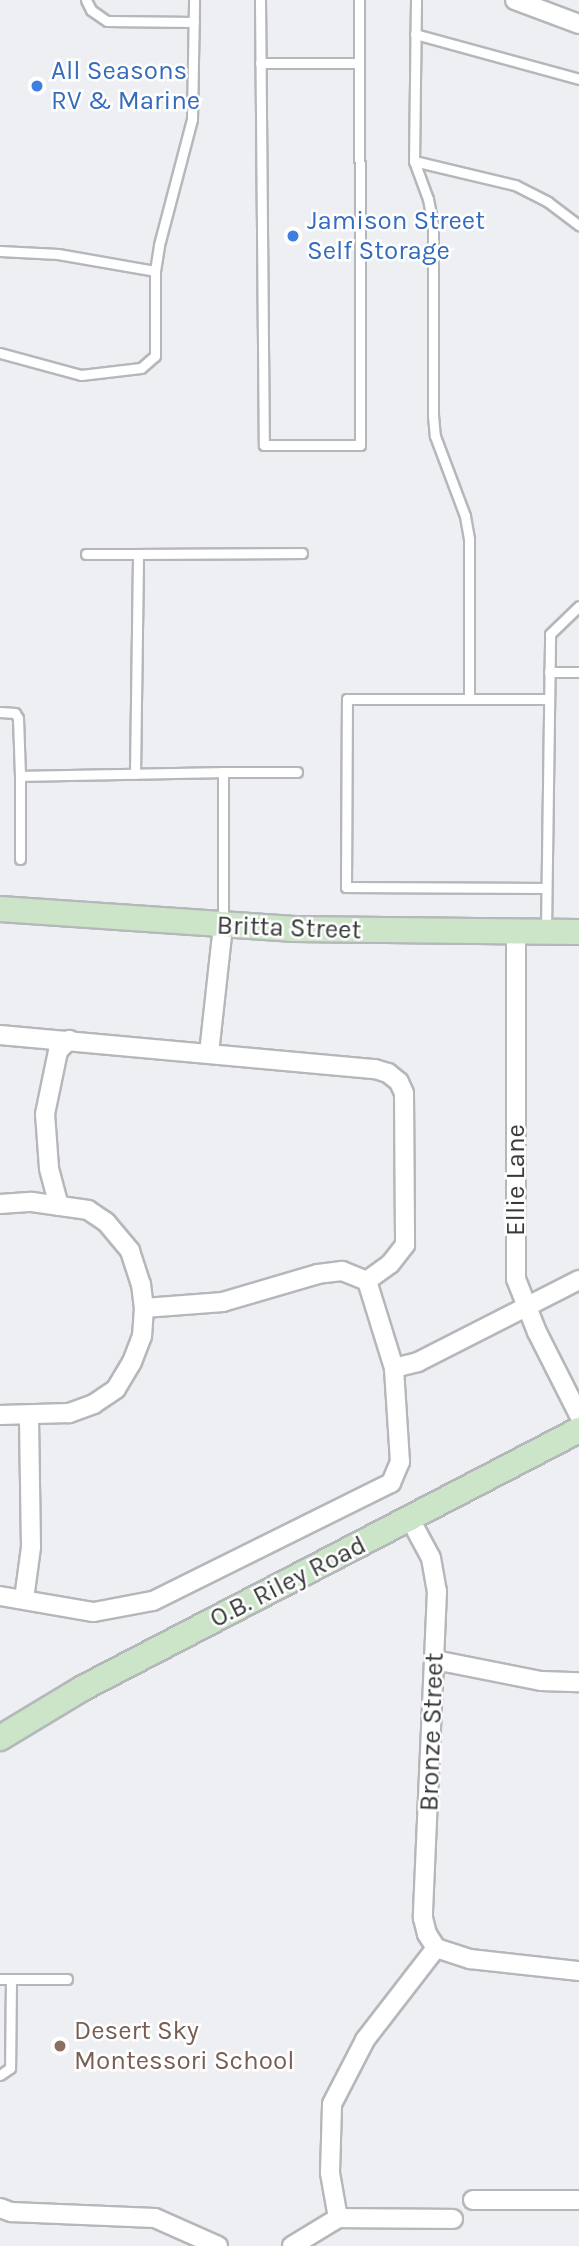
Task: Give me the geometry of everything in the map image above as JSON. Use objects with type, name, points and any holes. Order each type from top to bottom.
[{"type":"street","points":[[515,0],[579,23]]},
{"type":"street","name":"Britta Street","points":[[0,909],[222,926],[579,932]]},
{"type":"street","points":[[209,1053],[222,926]]},
{"type":"street","name":"Ellie Lane","points":[[516,932],[516,1279],[579,1415]]},
{"type":"street","points":[[0,1035],[375,1069],[399,1082],[404,1093],[405,1245],[390,1264],[367,1281]]},
{"type":"street","points":[[59,1206],[49,1168],[45,1115],[58,1051],[69,1040]]},
{"type":"street","points":[[0,1204],[32,1202],[88,1210],[120,1235],[136,1266],[144,1308],[142,1336],[132,1362],[116,1389],[94,1404],[69,1413],[0,1415]]},
{"type":"street","points":[[144,1308],[223,1302],[318,1274],[342,1271],[367,1281]]},
{"type":"street","points":[[394,1368],[418,1362],[579,1280]]},
{"type":"street","points":[[0,1596],[94,1612],[153,1601],[391,1483],[400,1462],[394,1368],[367,1281]]},
{"type":"street","points":[[24,1599],[31,1547],[29,1415]]},
{"type":"street","name":"O.B. Riley Road","points":[[0,1738],[83,1688],[579,1430]]},
{"type":"street","name":"Bronze Street","points":[[410,1519],[431,1558],[437,1591],[423,1918],[427,1934],[436,1948]]},
{"type":"street","points":[[435,1660],[541,1681],[579,1682]]},
{"type":"street","points":[[338,2218],[330,2173],[332,2104],[365,2040],[436,1948],[470,1959],[579,1971]]},
{"type":"street","points":[[473,2200],[579,2200]]},
{"type":"street","points":[[0,2208],[11,2212],[155,2218],[218,2246]]},
{"type":"street","points":[[293,2246],[338,2218],[453,2219]]},
{"type":"lane","points":[[86,0],[91,10],[107,21],[194,22]]},
{"type":"lane","points":[[0,353],[81,375],[141,368],[155,356],[155,271],[159,245],[189,135],[194,0]]},
{"type":"lane","points":[[260,0],[264,445],[360,445],[359,0]]},
{"type":"lane","points":[[416,0],[414,161],[428,199],[433,225],[435,436],[465,516],[469,539],[469,698]]},
{"type":"lane","points":[[415,34],[579,79]]},
{"type":"lane","points":[[260,64],[359,63]]},
{"type":"lane","points":[[414,161],[515,186],[548,202],[579,225]]},
{"type":"lane","points":[[0,251],[58,254],[155,271]]},
{"type":"lane","points":[[86,554],[302,553]]},
{"type":"lane","points":[[135,774],[138,554]]},
{"type":"lane","points":[[545,932],[550,634],[579,606]]},
{"type":"lane","points":[[549,672],[579,672]]},
{"type":"lane","points":[[546,888],[346,887],[347,699],[548,699]]},
{"type":"lane","points":[[0,712],[15,713],[18,718],[20,859]]},
{"type":"lane","points":[[222,772],[222,926]]},
{"type":"lane","points":[[20,776],[297,772]]},
{"type":"lane","points":[[0,1979],[67,1979]]},
{"type":"lane","points":[[0,2076],[10,2068],[11,1979]]},
{"type":"place","name":"All Seasons RV & Marine","points":[[37,86]]},
{"type":"place","name":"Jamison Street Self Storage","points":[[293,236]]},
{"type":"place","name":"Desert Sky Montessori School","points":[[60,2046]]}]
